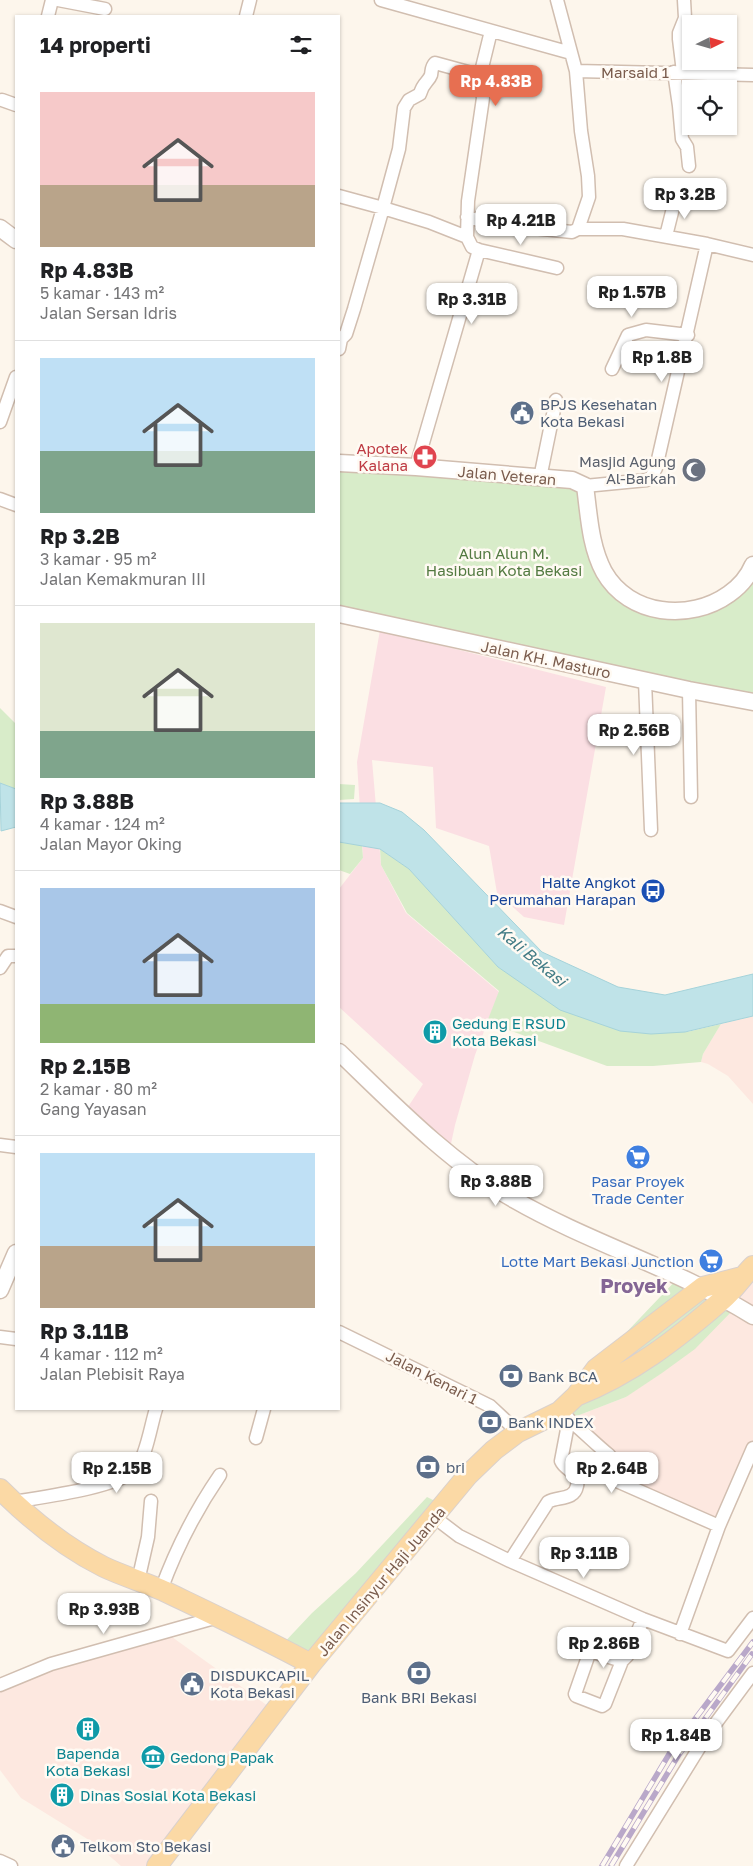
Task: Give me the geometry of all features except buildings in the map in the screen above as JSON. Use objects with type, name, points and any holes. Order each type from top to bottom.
[{"type":"main road","name":"Jalan Insinyur Haji Juanda","points":[[157,1866],[311,1664],[468,1476],[494,1450],[518,1432],[564,1416],[596,1369],[703,1287],[748,1271]]},
{"type":"main road","name":"Jalan Insinyur Haji Juanda","points":[[576,1396],[604,1385],[654,1356],[724,1299],[748,1271]]},
{"type":"main road","points":[[7,1496],[52,1536],[74,1550],[105,1567],[161,1590],[218,1617],[311,1664]]},
{"type":"street","points":[[48,15],[52,0]]},
{"type":"street","points":[[58,0],[105,8]]},
{"type":"street","points":[[246,15],[250,0]]},
{"type":"street","points":[[382,0],[571,53]]},
{"type":"street","points":[[557,0],[576,71],[590,197],[578,230]]},
{"type":"street","points":[[684,0],[685,18],[679,32],[679,106],[682,139],[687,148],[689,166]]},
{"type":"street","points":[[491,31],[479,75],[478,84],[483,98],[470,187],[467,238],[472,247],[479,250],[556,268]]},
{"type":"street","points":[[340,346],[342,338],[346,334],[399,149],[404,108],[409,100],[420,94],[421,86],[430,76],[432,66],[438,63],[479,75]]},
{"type":"street","name":"Marsaid 1","points":[[576,71],[753,75]]},
{"type":"street","points":[[2,100],[15,105]]},
{"type":"street","points":[[340,196],[429,222],[467,238]]},
{"type":"street","points":[[666,236],[676,196]]},
{"type":"street","points":[[468,217],[524,227],[572,232],[578,230],[622,229],[707,244],[753,255]]},
{"type":"street","points":[[0,228],[15,239]]},
{"type":"street","points":[[707,244],[688,335],[656,468],[652,476],[647,480],[585,486],[594,548],[605,572],[616,587],[633,600],[655,609],[674,612],[696,610],[717,602],[737,588],[751,571],[753,565]]},
{"type":"street","points":[[416,467],[479,250]]},
{"type":"street","points":[[612,369],[628,335],[646,330],[688,335]]},
{"type":"street","points":[[0,422],[15,380]]},
{"type":"street","points":[[540,478],[556,400]]},
{"type":"street","name":"Jalan Veteran","points":[[340,463],[416,467],[572,480],[585,486]]},
{"type":"street","points":[[0,499],[15,505]]},
{"type":"street","name":"Jalan KH. Masturo","points":[[340,614],[645,681],[753,702]]},
{"type":"street","points":[[645,681],[651,830]]},
{"type":"street","points":[[689,690],[691,797]]},
{"type":"street","points":[[0,911],[15,917]]},
{"type":"street","points":[[0,968],[8,955]]},
{"type":"street","points":[[340,1053],[404,1116],[493,1187],[583,1236],[680,1276],[753,1316]]},
{"type":"street","points":[[0,1145],[15,1148]]},
{"type":"street","points":[[0,1290],[15,1255]]},
{"type":"street","name":"Jalan Kenari 1","points":[[340,1332],[490,1406],[518,1432]]},
{"type":"street","points":[[0,1337],[15,1339]]},
{"type":"street","points":[[7,1496],[94,1487],[118,1479],[135,1469],[143,1454],[156,1410]]},
{"type":"street","points":[[256,1438],[264,1410]]},
{"type":"street","points":[[564,1416],[609,1455],[602,1469],[603,1475],[719,1526]]},
{"type":"street","points":[[510,1561],[548,1502],[554,1499],[568,1498],[578,1486],[576,1478],[561,1461],[564,1416]]},
{"type":"street","points":[[680,1634],[719,1526],[753,1448]]},
{"type":"street","points":[[91,1469],[94,1487]]},
{"type":"street","points":[[161,1590],[177,1551],[204,1499],[220,1474]]},
{"type":"street","points":[[138,1581],[148,1537],[151,1501]]},
{"type":"street","points":[[434,1517],[460,1536],[510,1561],[643,1620],[728,1650],[753,1618]]},
{"type":"street","points":[[0,1685],[51,1664],[218,1617]]},
{"type":"street","points":[[622,1661],[592,1650],[590,1651],[575,1694],[576,1696],[604,1705],[622,1661],[627,1656],[643,1620]]},
{"type":"street","points":[[626,1866],[707,1736],[753,1673]]},
{"type":"street","points":[[0,1861],[11,1866]]},
{"type":"shaded area","points":[[380,630],[606,687],[564,925],[524,917],[497,893],[489,846],[436,828],[433,767],[372,760],[381,865],[406,913],[499,992],[475,1055],[449,1153],[404,1113],[423,1084],[340,1008],[340,888],[363,858],[357,762]]},
{"type":"shaded area","points":[[753,1016],[753,1104],[728,1076],[701,1062],[703,1054],[721,1024]]},
{"type":"shaded area","points":[[753,1266],[753,1448],[719,1526],[603,1475],[609,1455],[569,1419],[626,1397],[724,1299]]},
{"type":"shaded area","points":[[172,1637],[275,1711],[156,1866],[121,1866],[97,1845],[21,1798],[0,1770],[0,1690],[61,1667]]},
{"type":"green space","name":"Alun Alun M. Hasibuan Kota Bekasi","points":[[340,463],[585,486],[594,548],[633,600],[695,610],[753,565],[753,702],[340,614]]},
{"type":"green space","points":[[0,708],[15,723],[15,789],[0,783]]},
{"type":"green space","points":[[340,784],[355,785],[354,799],[340,800]]},
{"type":"green space","points":[[340,842],[362,845],[363,858],[350,874],[340,870]]},
{"type":"green space","points":[[380,849],[409,869],[498,967],[521,982],[687,1032],[721,1024],[703,1054],[701,1062],[653,1066],[607,1066],[487,1022],[499,991],[407,913],[381,865]]},
{"type":"green space","points":[[680,1276],[737,1306],[695,1349],[662,1373],[626,1397],[569,1419],[601,1359]]},
{"type":"green space","points":[[427,1497],[443,1505],[311,1664],[280,1647],[312,1613],[356,1573]]},
{"type":"water","points":[[0,783],[15,789],[15,827],[1,831]]},
{"type":"water","name":"Kali Bekasi","points":[[340,803],[380,803],[402,812],[424,830],[542,952],[618,987],[665,995],[753,974],[753,1016],[685,1032],[651,1034],[620,1031],[560,1010],[498,967],[409,869],[380,849],[340,842]]},
{"type":"railway","points":[[602,1866],[671,1751],[753,1642]]},
{"type":"railway","points":[[611,1866],[678,1756],[752,1654]]},
{"type":"place","name":"BPJS Kesehatan Kota Bekasi","points":[[522,413]]},
{"type":"place","name":"Apotek Kalana","points":[[425,457]]},
{"type":"place","name":"Masjid Agung Al-Barkah","points":[[694,470]]},
{"type":"place","name":"Halte Angkot Perumahan Harapan","points":[[653,891]]},
{"type":"place","name":"Gedung E RSUD Kota Bekasi","points":[[435,1032]]},
{"type":"place","name":"Pasar Proyek Trade Center","points":[[638,1157]]},
{"type":"place","name":"Lotte Mart Bekasi Junction","points":[[711,1261]]},
{"type":"place","name":"Bank BCA","points":[[511,1376]]},
{"type":"place","name":"Bank INDEX","points":[[490,1422]]},
{"type":"place","name":"bri","points":[[428,1467]]},
{"type":"place","name":"Bank BRI Bekasi","points":[[419,1673]]},
{"type":"place","name":"DISDUKCAPIL Kota Bekasi","points":[[192,1684]]},
{"type":"place","name":"Bapenda Kota Bekasi","points":[[88,1729]]},
{"type":"place","name":"Gedong Papak","points":[[153,1757]]},
{"type":"place","name":"Dinas Sosial Kota Bekasi","points":[[62,1795]]},
{"type":"place","name":"Telkom Sto Bekasi","points":[[63,1846]]},
{"type":"district","name":"Proyek","points":[[634,1285]]}]
